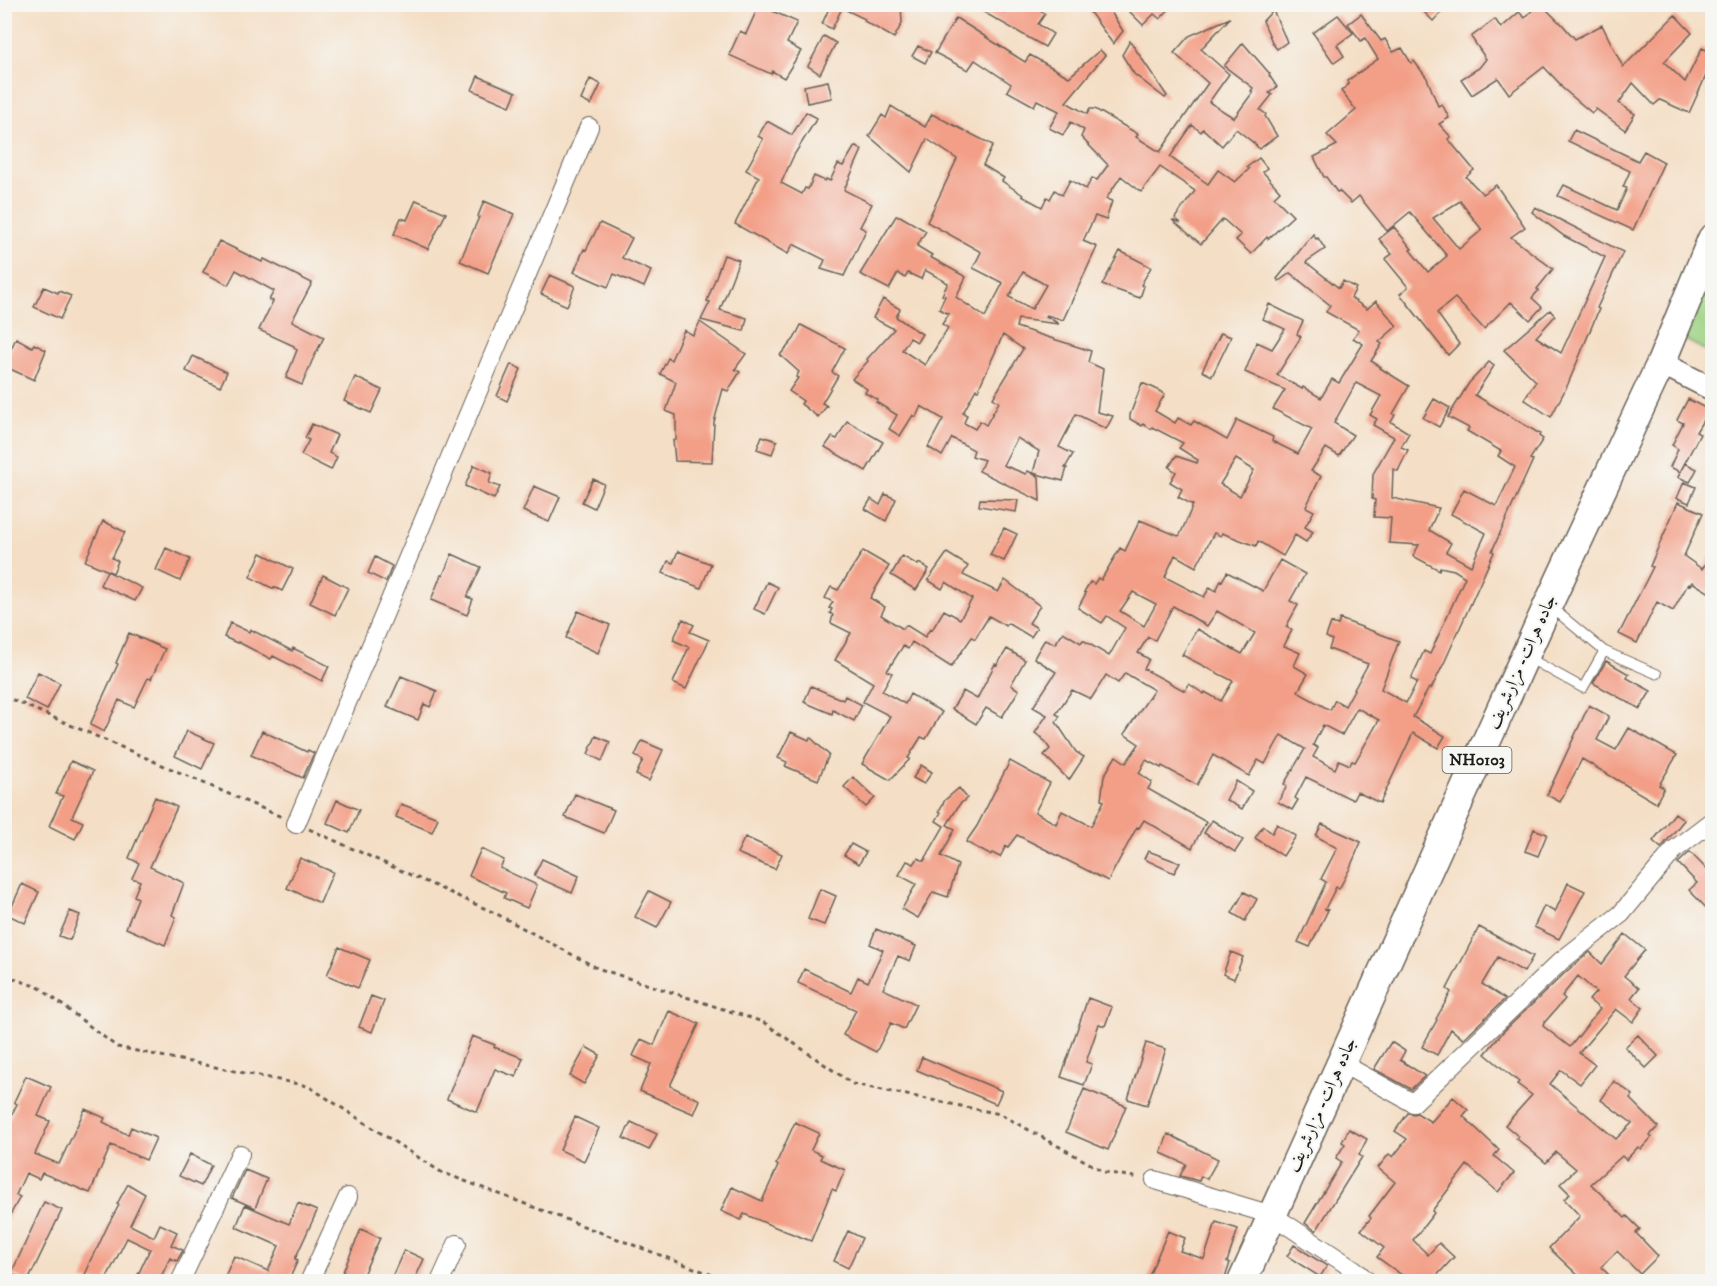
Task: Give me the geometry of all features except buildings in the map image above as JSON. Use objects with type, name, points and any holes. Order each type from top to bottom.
[{"type":"highway","name":"جاده هرات- مزارشریف","points":[[1242,1281],[1525,655],[1661,363],[1713,239]]},
{"type":"street","points":[[296,824],[589,127]]},
{"type":"street","points":[[1661,363],[1713,389]]},
{"type":"street","points":[[1341,1063],[1413,1103],[1561,961],[1621,914],[1674,850],[1713,820]]},
{"type":"street","points":[[180,1281],[240,1154]]},
{"type":"street","points":[[1155,1180],[1272,1215],[1368,1281]]},
{"type":"street","points":[[309,1281],[348,1197]]},
{"type":"street","points":[[440,1281],[457,1244]]},
{"type":"lane","points":[[1548,605],[1604,651],[1657,674]]},
{"type":"lane","points":[[1525,655],[1583,687],[1604,651]]},
{"type":"path","points":[[4,696],[495,913],[597,968],[763,1022],[853,1084],[1000,1114],[1105,1172],[1155,1180]]},
{"type":"path","points":[[4,975],[40,988],[117,1047],[308,1086],[441,1172],[731,1281]]},
{"type":"green space","points":[[1712,264],[1712,354],[1676,335]]}]
